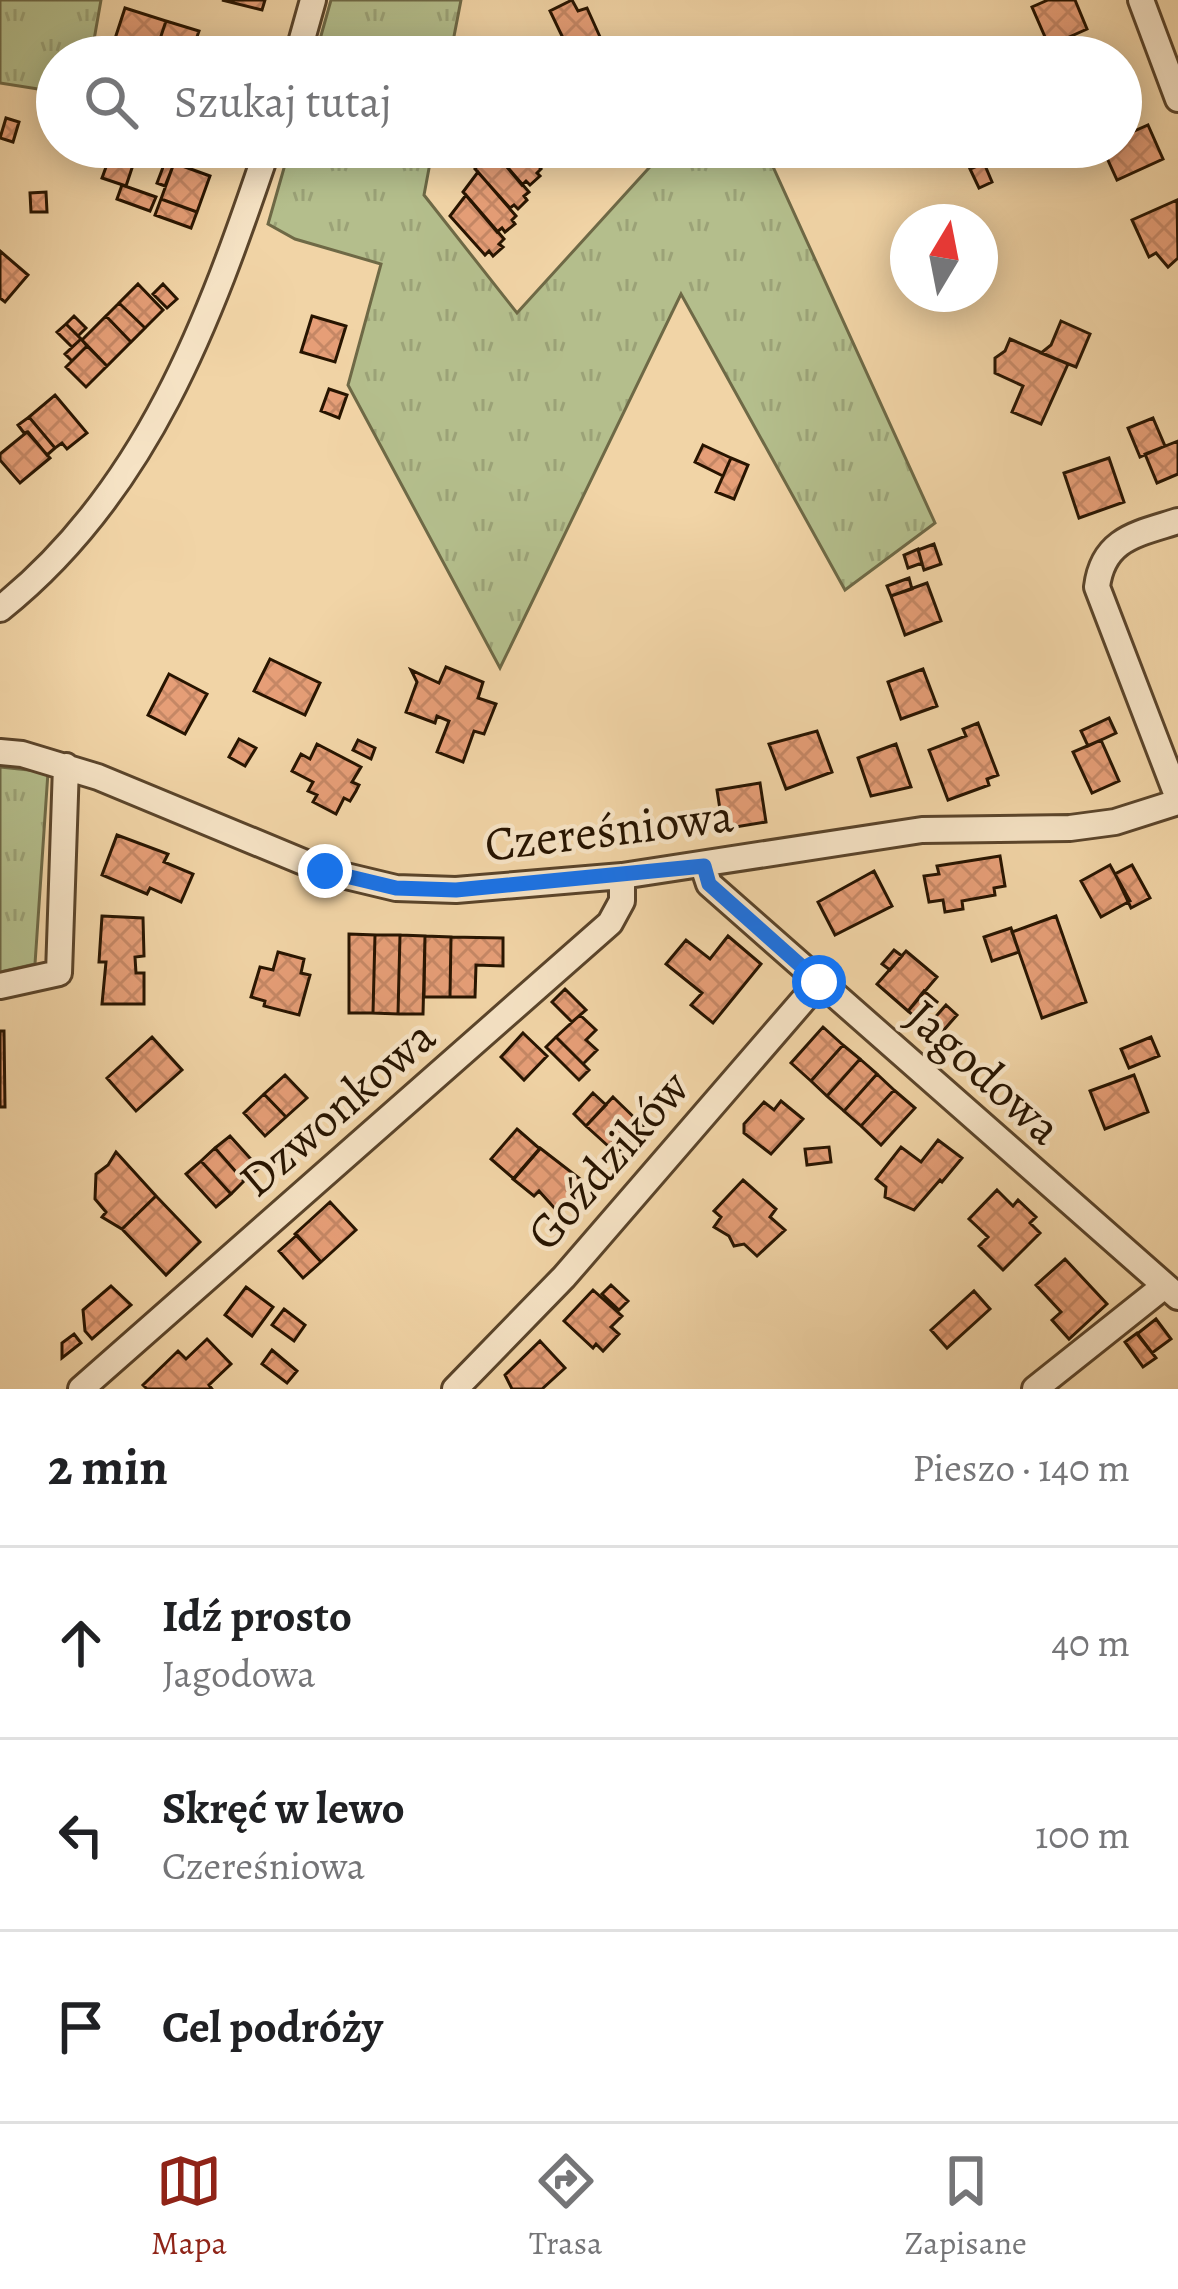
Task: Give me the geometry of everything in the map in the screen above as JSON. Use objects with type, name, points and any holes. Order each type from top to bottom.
[{"type":"street","points":[[304,36],[313,0]]},
{"type":"street","points":[[1141,0],[1178,99]]},
{"type":"street","points":[[0,609],[72,542],[160,419],[191,354],[260,168]]},
{"type":"street","name":"Czereśniowa","points":[[0,752],[66,766],[325,871],[396,888],[456,890],[622,876],[922,830],[1070,828],[1114,822],[1178,800],[1097,586],[1102,560],[1115,546],[1178,520]]},
{"type":"street","points":[[0,986],[59,973],[66,766]]},
{"type":"street","name":"Jagodowa","points":[[704,866],[709,884],[1171,1292],[1036,1389]]},
{"type":"street","name":"Dzwonkowa","points":[[81,1389],[610,923],[622,901],[622,876]]},
{"type":"street","name":"Goździków","points":[[455,1389],[564,1276],[819,982]]},
{"type":"green space","points":[[0,0],[101,0],[95,36],[36,36],[36,89],[0,83]]},
{"type":"green space","points":[[331,0],[461,0],[454,36],[321,36]]},
{"type":"green space","points":[[284,168],[429,168],[424,195],[517,313],[649,168],[774,168],[935,523],[845,590],[681,294],[500,668],[348,385],[381,264],[295,239],[268,224]]},
{"type":"green space","points":[[0,767],[48,772],[35,964],[0,972]]},
{"type":"building","points":[[222,0],[265,0],[262,10]]},
{"type":"building","points":[[572,0],[578,11],[587,8],[600,36],[562,36],[550,11]]},
{"type":"building","points":[[1048,0],[1075,0],[1087,29],[1071,36],[1045,36],[1032,7]]},
{"type":"building","points":[[125,8],[166,21],[161,36],[116,36]]},
{"type":"building","points":[[166,21],[199,31],[197,36],[161,36]]},
{"type":"building","points":[[6,118],[19,122],[13,142],[0,138]]},
{"type":"building","points":[[1148,125],[1163,159],[1117,180],[1112,168],[1142,168],[1142,128]]},
{"type":"building","points":[[106,168],[132,168],[126,186],[102,178]]},
{"type":"building","points":[[163,168],[172,168],[165,186],[157,183]]},
{"type":"building","points":[[172,168],[210,176],[197,212],[161,199]]},
{"type":"building","points":[[508,168],[540,168],[540,176],[522,185]]},
{"type":"building","points":[[508,168],[529,192],[524,196],[527,200],[518,209],[510,208],[475,169]]},
{"type":"building","points":[[986,168],[992,182],[979,188],[970,169]]},
{"type":"building","points":[[478,172],[516,216],[515,224],[505,232],[502,228],[497,232],[463,192]]},
{"type":"building","points":[[122,185],[156,197],[150,211],[117,199]]},
{"type":"building","points":[[46,192],[47,212],[31,212],[30,193]]},
{"type":"building","points":[[466,195],[504,239],[493,256],[489,251],[485,255],[450,216]]},
{"type":"building","points":[[161,199],[197,212],[191,228],[155,215]]},
{"type":"building","points":[[1177,200],[1178,258],[1168,267],[1156,253],[1149,257],[1132,220]]},
{"type":"building","points":[[0,251],[28,275],[5,302],[0,298]]},
{"type":"building","points":[[138,284],[163,310],[145,328],[119,303]]},
{"type":"building","points":[[163,284],[177,299],[167,308],[153,294]]},
{"type":"building","points":[[119,303],[145,328],[131,342],[106,316]]},
{"type":"building","points":[[74,316],[86,328],[78,336],[66,324]]},
{"type":"building","points":[[106,316],[131,342],[107,366],[82,340]]},
{"type":"building","points":[[312,316],[346,326],[335,362],[301,352]]},
{"type":"building","points":[[1061,321],[1090,334],[1076,367],[1041,353],[1051,345]]},
{"type":"building","points":[[66,324],[81,339],[72,347],[57,332]]},
{"type":"building","points":[[81,339],[87,346],[72,361],[65,354]]},
{"type":"building","points":[[1010,339],[1068,364],[1041,424],[1012,412],[1023,386],[995,373],[995,358]]},
{"type":"building","points":[[87,346],[107,366],[86,387],[66,367]]},
{"type":"building","points":[[329,389],[347,395],[339,418],[321,411]]},
{"type":"building","points":[[55,395],[87,433],[67,449],[62,443],[55,448],[29,417]]},
{"type":"building","points":[[29,417],[55,448],[47,455],[18,425]]},
{"type":"building","points":[[1153,418],[1165,446],[1140,457],[1128,428]]},
{"type":"building","points":[[27,432],[50,458],[20,483],[0,454]]},
{"type":"building","points":[[1178,441],[1178,474],[1157,483],[1145,454]]},
{"type":"building","points":[[703,445],[731,458],[723,476],[695,462]]},
{"type":"building","points":[[731,458],[748,465],[734,499],[716,492]]},
{"type":"building","points":[[1109,458],[1124,502],[1079,518],[1064,473]]},
{"type":"building","points":[[934,544],[941,564],[924,570],[918,550]]},
{"type":"building","points":[[918,549],[922,563],[908,568],[904,555]]},
{"type":"building","points":[[909,578],[912,589],[891,596],[887,586]]},
{"type":"building","points":[[927,583],[941,621],[905,635],[891,596]]},
{"type":"building","points":[[270,659],[320,683],[305,715],[254,691]]},
{"type":"building","points":[[446,667],[483,682],[478,698],[496,704],[484,734],[474,731],[463,762],[437,752],[449,721],[437,716],[435,723],[406,712],[417,682],[411,670],[439,683]]},
{"type":"building","points":[[923,669],[937,706],[901,719],[888,682]]},
{"type":"building","points":[[169,674],[207,694],[185,734],[148,715]]},
{"type":"building","points":[[1109,718],[1116,733],[1088,746],[1081,731]]},
{"type":"building","points":[[978,723],[998,775],[987,779],[989,785],[948,800],[929,750],[966,736],[963,729]]},
{"type":"building","points":[[817,731],[832,772],[786,789],[769,744]]},
{"type":"building","points":[[239,739],[256,748],[245,766],[229,757]]},
{"type":"building","points":[[358,740],[375,748],[371,759],[353,750]]},
{"type":"building","points":[[1101,740],[1119,781],[1092,793],[1073,752]]},
{"type":"building","points":[[317,744],[361,767],[352,782],[359,785],[356,791],[350,801],[344,798],[336,814],[313,802],[317,795],[308,791],[313,782],[292,771],[301,754],[310,759]]},
{"type":"building","points":[[896,744],[911,787],[871,796],[858,758]]},
{"type":"building","points":[[760,783],[766,822],[723,829],[717,790]]},
{"type":"building","points":[[117,835],[168,854],[164,862],[193,874],[181,902],[102,875]]},
{"type":"building","points":[[1000,856],[1005,886],[994,888],[995,895],[962,901],[963,909],[945,912],[943,900],[929,902],[924,876],[939,874],[937,866]]},
{"type":"building","points":[[1110,865],[1130,901],[1101,917],[1081,881]]},
{"type":"building","points":[[1132,865],[1150,898],[1131,908],[1115,874]]},
{"type":"building","points":[[874,871],[892,906],[835,935],[818,902]]},
{"type":"building","points":[[102,916],[143,918],[144,956],[135,957],[136,973],[144,973],[144,1004],[102,1004],[106,962],[99,962]]},
{"type":"building","points":[[1056,916],[1086,1002],[1042,1018],[1012,932]]},
{"type":"building","points":[[1011,928],[1019,952],[992,961],[984,937]]},
{"type":"building","points":[[349,934],[375,935],[373,1013],[349,1013]]},
{"type":"building","points":[[375,935],[400,935],[398,1014],[373,1013]]},
{"type":"building","points":[[400,935],[425,936],[423,1014],[398,1014]]},
{"type":"building","points":[[425,936],[451,937],[450,997],[424,997]]},
{"type":"building","points":[[728,936],[761,964],[713,1023],[691,1005],[702,993],[666,964],[686,940],[710,959]]},
{"type":"building","points":[[451,937],[503,938],[503,966],[476,965],[475,997],[450,997]]},
{"type":"building","points":[[894,950],[902,956],[890,970],[882,964]]},
{"type":"building","points":[[906,951],[937,977],[908,1011],[877,984]]},
{"type":"building","points":[[278,952],[304,959],[301,973],[310,975],[299,1015],[264,1006],[265,1001],[251,997],[260,967],[273,970]]},
{"type":"building","points":[[565,989],[586,1010],[572,1022],[552,1002]]},
{"type":"building","points":[[924,991],[937,1002],[920,1021],[908,1011]]},
{"type":"building","points":[[946,1005],[957,1015],[942,1032],[931,1022]]},
{"type":"building","points":[[580,1015],[596,1030],[586,1040],[597,1050],[583,1064],[556,1037]]},
{"type":"building","points":[[823,1027],[843,1045],[811,1081],[791,1063]]},
{"type":"building","points":[[0,1031],[4,1031],[5,1107],[0,1107]]},
{"type":"building","points":[[523,1033],[547,1056],[524,1080],[501,1057]]},
{"type":"building","points":[[152,1037],[182,1070],[136,1111],[107,1078]]},
{"type":"building","points":[[556,1037],[589,1070],[579,1080],[546,1047]]},
{"type":"building","points":[[1151,1037],[1159,1056],[1129,1068],[1121,1049]]},
{"type":"building","points":[[843,1045],[860,1059],[827,1096],[811,1081]]},
{"type":"building","points":[[860,1059],[877,1074],[844,1111],[827,1096]]},
{"type":"building","points":[[877,1074],[894,1090],[861,1126],[844,1111]]},
{"type":"building","points":[[285,1075],[307,1098],[286,1117],[264,1094]]},
{"type":"building","points":[[1134,1075],[1148,1112],[1105,1129],[1090,1091]]},
{"type":"building","points":[[894,1090],[915,1108],[881,1145],[861,1126]]},
{"type":"building","points":[[593,1093],[606,1105],[586,1126],[574,1114]]},
{"type":"building","points":[[264,1094],[286,1117],[265,1136],[244,1113]]},
{"type":"building","points":[[613,1097],[643,1126],[617,1154],[586,1126]]},
{"type":"building","points":[[781,1101],[803,1119],[771,1154],[744,1133],[744,1124],[764,1102],[774,1110]]},
{"type":"building","points":[[517,1129],[540,1149],[514,1179],[491,1159]]},
{"type":"building","points":[[230,1136],[259,1168],[244,1181],[215,1148]]},
{"type":"building","points":[[938,1140],[962,1158],[942,1182],[914,1210],[885,1197],[886,1187],[876,1179],[901,1147],[921,1162]]},
{"type":"building","points":[[829,1147],[831,1162],[807,1165],[805,1149]]},
{"type":"building","points":[[215,1148],[244,1181],[231,1194],[201,1161]]},
{"type":"building","points":[[540,1148],[584,1182],[558,1212],[539,1191],[534,1196],[513,1179]]},
{"type":"building","points":[[116,1152],[156,1196],[122,1229],[102,1217],[106,1212],[95,1199],[96,1174]]},
{"type":"building","points":[[201,1161],[231,1194],[216,1207],[186,1174]]},
{"type":"building","points":[[743,1180],[776,1209],[770,1217],[785,1230],[757,1256],[744,1244],[734,1246],[729,1236],[714,1227],[721,1217],[714,1211]]},
{"type":"building","points":[[997,1190],[1013,1206],[1018,1200],[1036,1217],[1030,1223],[1040,1233],[1003,1270],[979,1246],[988,1237],[969,1219]]},
{"type":"building","points":[[156,1196],[200,1242],[166,1275],[122,1229]]},
{"type":"building","points":[[330,1202],[356,1230],[321,1262],[295,1234]]},
{"type":"building","points":[[297,1235],[321,1262],[303,1278],[279,1251]]},
{"type":"building","points":[[1065,1259],[1107,1304],[1069,1339],[1052,1320],[1061,1312],[1036,1285]]},
{"type":"building","points":[[611,1285],[628,1301],[619,1310],[602,1294]]},
{"type":"building","points":[[111,1286],[131,1305],[92,1339],[85,1331],[83,1310]]},
{"type":"building","points":[[246,1287],[273,1307],[252,1336],[225,1315]]},
{"type":"building","points":[[593,1290],[622,1316],[611,1327],[619,1334],[603,1351],[596,1344],[593,1348],[564,1321]]},
{"type":"building","points":[[974,1291],[990,1309],[947,1348],[931,1330]]},
{"type":"building","points":[[284,1309],[305,1325],[294,1341],[272,1325]]},
{"type":"building","points":[[1156,1319],[1171,1339],[1152,1353],[1137,1334]]},
{"type":"building","points":[[1137,1333],[1156,1358],[1143,1367],[1125,1342]]},
{"type":"building","points":[[74,1334],[81,1343],[62,1358],[62,1343]]},
{"type":"building","points":[[207,1339],[231,1364],[209,1385],[212,1389],[147,1389],[143,1385],[178,1351],[186,1359]]},
{"type":"building","points":[[540,1341],[565,1368],[542,1389],[512,1389],[505,1375]]},
{"type":"building","points":[[272,1350],[297,1371],[287,1383],[262,1364]]},
{"type":"route","points":[[325,871],[396,888],[456,890],[704,866],[709,884],[819,982]]}]
